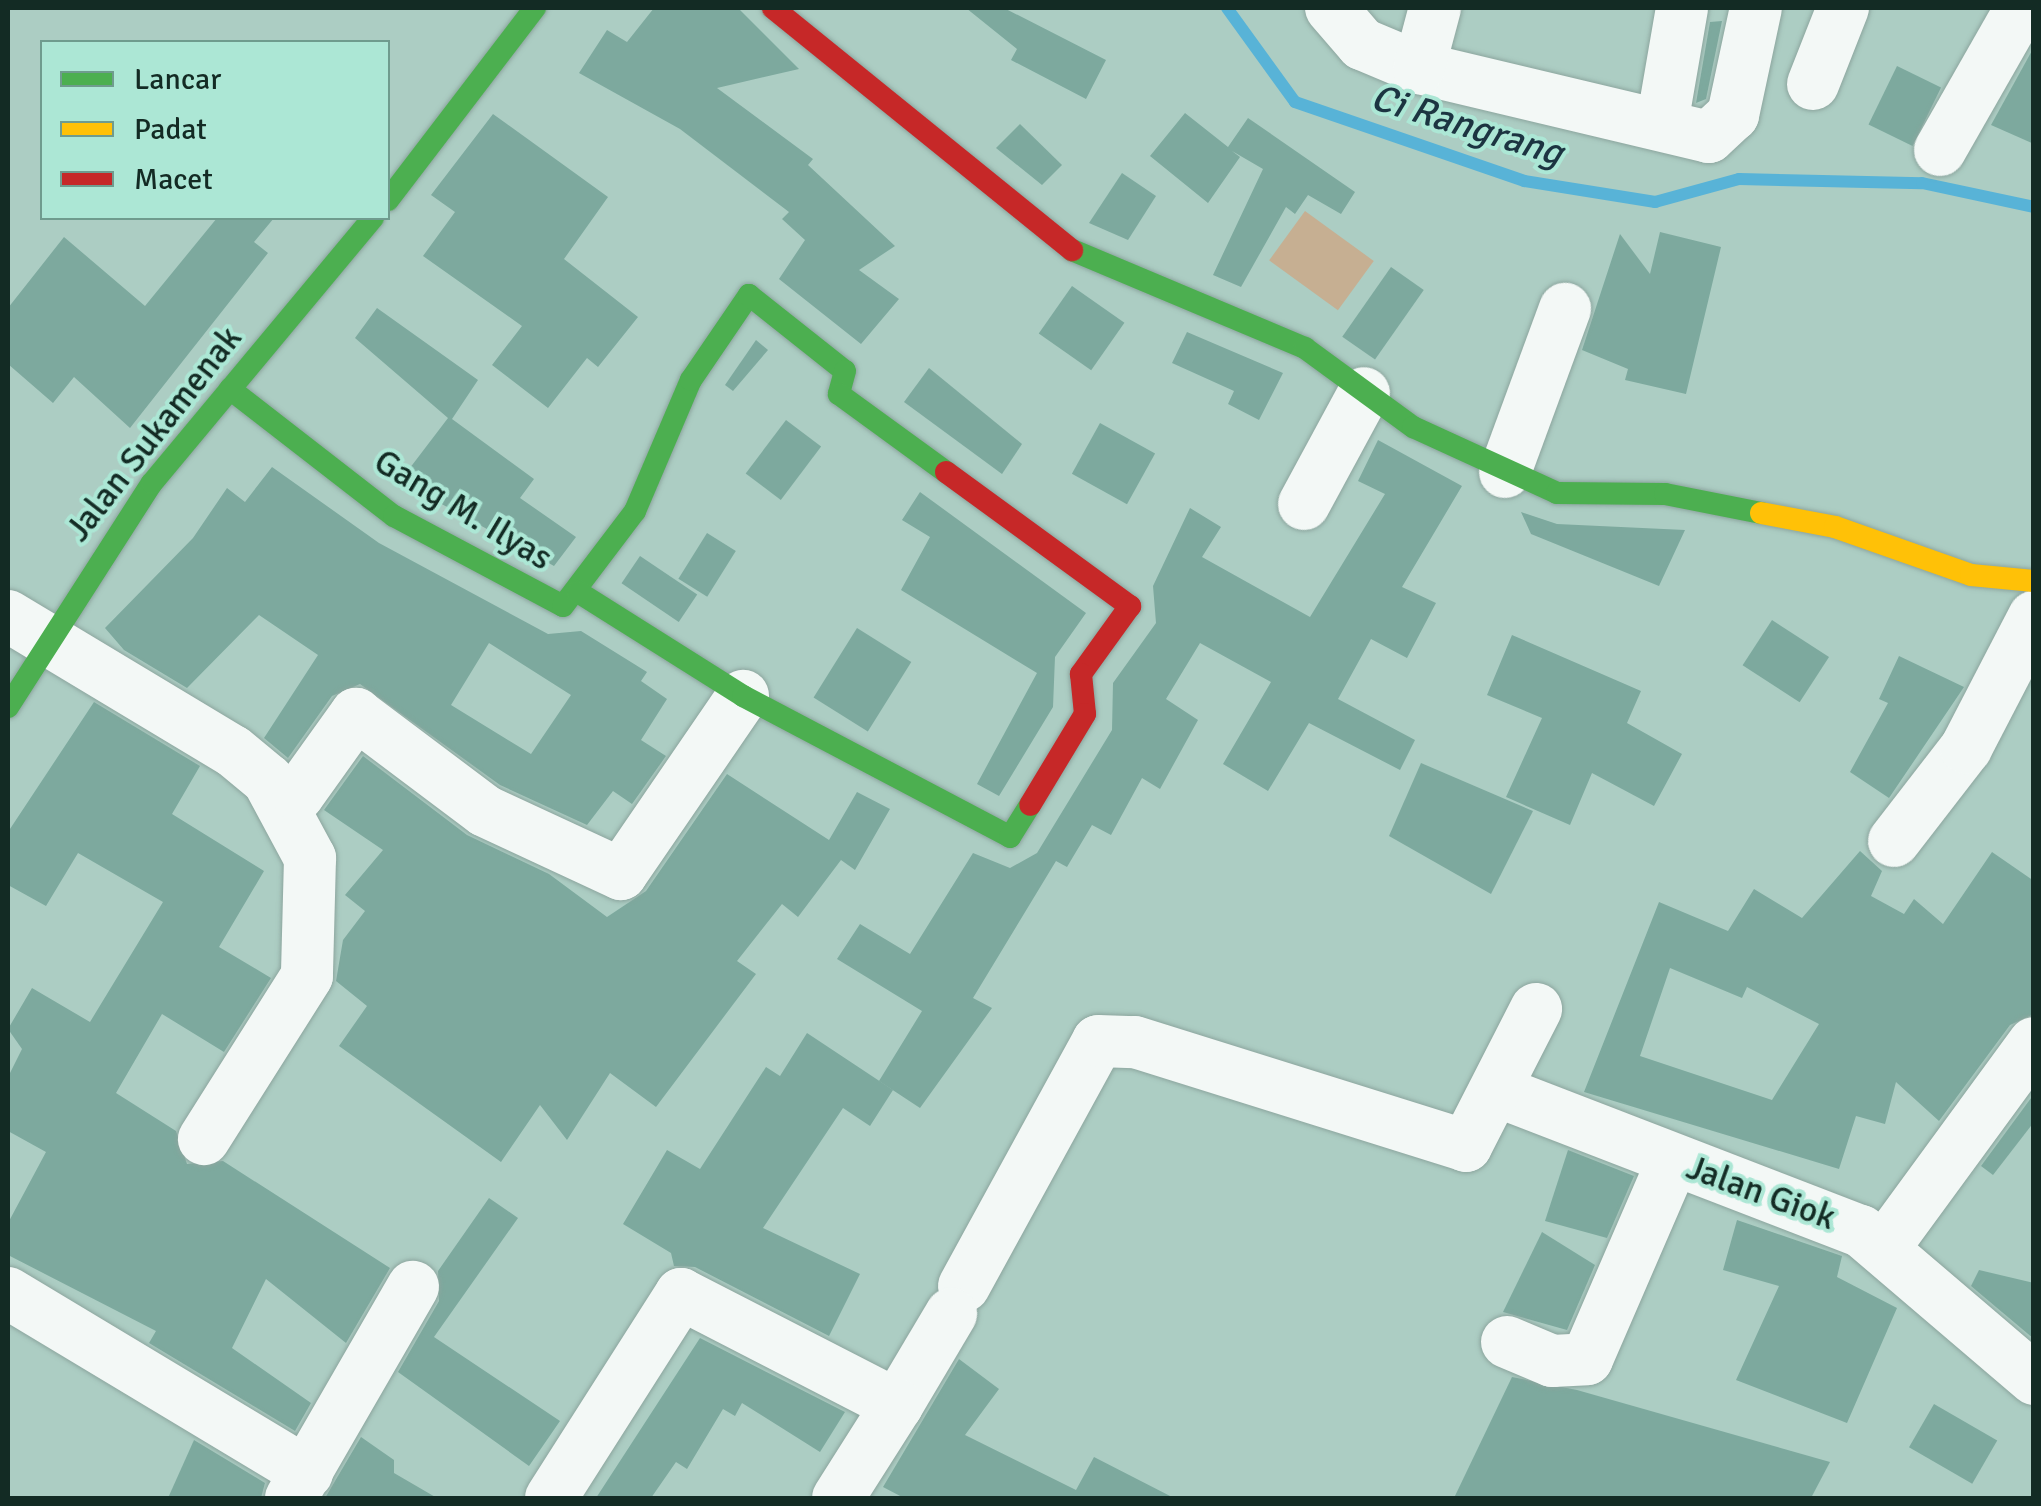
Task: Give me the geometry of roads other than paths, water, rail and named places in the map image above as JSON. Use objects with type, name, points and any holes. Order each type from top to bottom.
[{"type":"street","points":[[390,197],[535,8]]},
{"type":"street","points":[[772,8],[1072,250],[1306,348],[1364,393],[1505,472],[1557,493],[1666,494],[1835,528],[1971,575],[2034,580]]},
{"type":"street","points":[[1331,8],[1362,44],[1419,68],[1710,137],[1726,130],[1756,8]]},
{"type":"street","points":[[1419,68],[1435,8]]},
{"type":"street","points":[[1662,124],[1682,8]]},
{"type":"street","points":[[1813,84],[1843,8]]},
{"type":"street","points":[[1940,150],[2021,8]]},
{"type":"street","name":"Jalan Sukamenak","points":[[8,706],[26,627],[372,220]]},
{"type":"street","name":"Gang M. Ilyas","points":[[230,389],[430,538],[552,604],[578,592],[634,511],[691,380],[749,295],[845,371],[840,394],[1130,606],[1081,674],[1085,714],[1015,837],[743,696]]},
{"type":"street","points":[[1505,472],[1565,308]]},
{"type":"street","points":[[1304,504],[1364,393]]},
{"type":"street","points":[[278,796],[298,795],[356,714],[485,811],[621,874],[743,696],[578,592]]},
{"type":"street","points":[[1894,841],[1966,748],[2034,617]]},
{"type":"street","points":[[26,627],[233,750],[278,796],[310,858],[312,960],[204,1138]]},
{"type":"street","points":[[838,1498],[897,1406],[1098,1041],[1134,1042],[1450,1146],[1466,1146],[1480,1131],[1500,1092],[1536,1009]]},
{"type":"street","points":[[1886,1246],[2034,1042]]},
{"type":"street","points":[[1500,1092],[1672,1160]]},
{"type":"street","name":"Jalan Giok","points":[[1507,1342],[1552,1361],[1586,1359],[1672,1160],[1886,1246],[1934,1301],[2032,1376]]},
{"type":"street","points":[[8,1293],[299,1486],[412,1287]]},
{"type":"street","points":[[551,1498],[682,1294],[897,1406]]},
{"type":"waterway","name":"Ci Rangrang","points":[[1227,8],[1295,102],[1524,181],[1655,202],[1739,179],[1922,183],[2034,207]]}]
